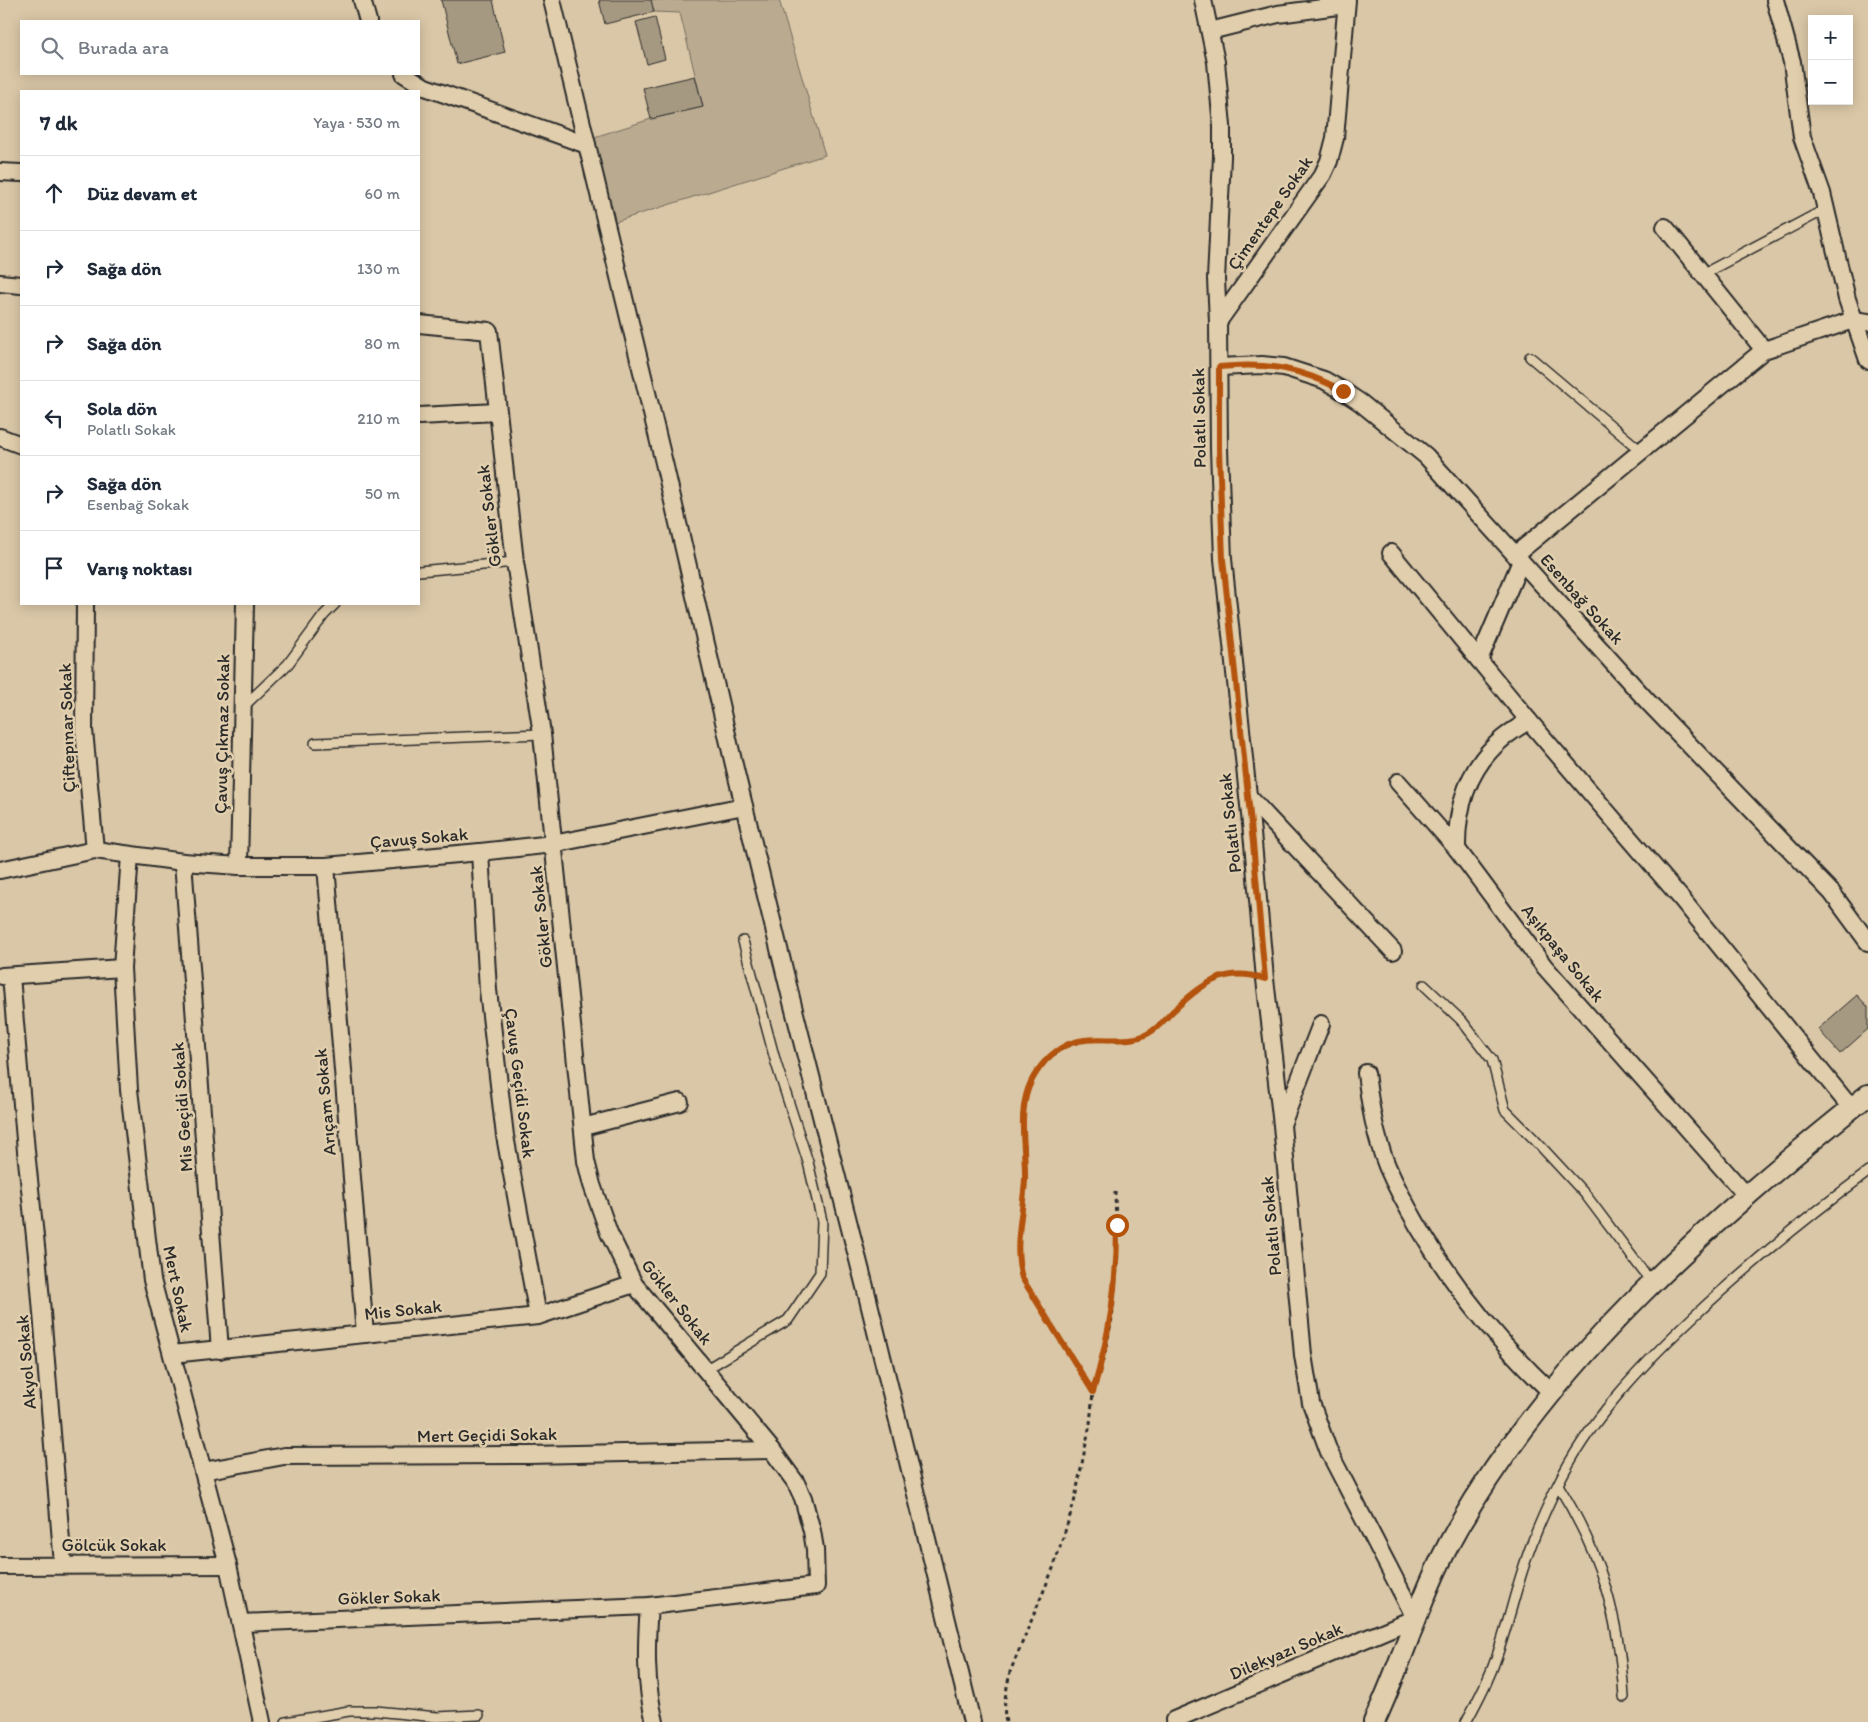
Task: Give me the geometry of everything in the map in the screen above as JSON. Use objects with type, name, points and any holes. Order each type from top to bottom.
[{"type":"street","points":[[362,0],[368,20]]},
{"type":"street","points":[[552,0],[665,467],[744,806],[972,1722]]},
{"type":"street","name":"Polatlı Sokak","points":[[1203,0],[1210,30],[1220,94],[1222,126],[1222,180],[1217,248],[1219,449],[1223,559],[1265,979],[1282,1125],[1303,1355],[1311,1403],[1329,1452],[1415,1618]]},
{"type":"street","points":[[1775,0],[1792,62],[1802,137],[1813,164],[1826,209],[1837,260],[1861,321],[1868,360]]},
{"type":"street","points":[[1210,30],[1279,7],[1346,2]]},
{"type":"street","name":"Çimentepe Sokak","points":[[1218,322],[1322,174],[1329,161],[1335,138],[1346,2]]},
{"type":"street","points":[[406,75],[425,87],[586,146]]},
{"type":"street","points":[[0,172],[20,173]]},
{"type":"street","points":[[1665,227],[1764,350]]},
{"type":"street","points":[[0,284],[20,285]]},
{"type":"street","points":[[1479,660],[1518,558],[1641,451],[1764,350],[1861,321]]},
{"type":"street","name":"Gökler Sokak","points":[[241,1623],[649,1606],[816,1586],[815,1549],[808,1514],[796,1483],[772,1450],[634,1284],[609,1233],[600,1209],[586,1161],[542,734],[515,562],[489,331],[420,324]]},
{"type":"street","name":"Esenbağ Sokak","points":[[1219,367],[1262,365],[1284,367],[1318,378],[1343,391],[1394,429],[1426,456],[1649,703],[1832,893],[1868,942]]},
{"type":"street","points":[[420,416],[497,412]]},
{"type":"street","points":[[0,437],[20,445]]},
{"type":"street","points":[[1391,553],[1529,722],[1680,897],[1851,1108]]},
{"type":"street","name":"Çiftepınar Sokak","points":[[85,605],[84,730],[95,850]]},
{"type":"street","name":"Çavuş Çıkmaz Sokak","points":[[239,866],[245,605]]},
{"type":"street","points":[[1457,849],[1456,835],[1460,808],[1464,793],[1477,766],[1500,740],[1514,729],[1529,722]]},
{"type":"street","name":"Aşıkpaşa Sokak","points":[[1398,782],[1457,849],[1544,966],[1746,1195]]},
{"type":"street","points":[[1248,796],[1393,951]]},
{"type":"street","name":"Çavuş Sokak","points":[[95,850],[183,862],[239,866],[326,866],[553,844],[744,806]]},
{"type":"street","points":[[0,870],[95,850]]},
{"type":"street","name":"Çavuş Geçidi Sokak","points":[[480,852],[488,990],[504,1136],[538,1316]]},
{"type":"street","name":"Mert Sokak","points":[[130,856],[122,968],[129,1090],[152,1280],[228,1565],[262,1722]]},
{"type":"street","name":"Mis Geçidi Sokak","points":[[183,862],[220,1350]]},
{"type":"street","name":"Arıçam Sokak","points":[[326,866],[365,1334]]},
{"type":"street","points":[[6,976],[122,968]]},
{"type":"street","name":"Akyol Sokak","points":[[6,976],[38,1265],[63,1566]]},
{"type":"street","points":[[1282,1125],[1321,1024]]},
{"type":"street","points":[[1366,1073],[1373,1120],[1387,1165],[1408,1208],[1432,1250],[1470,1305],[1516,1358],[1551,1392]]},
{"type":"street","points":[[1374,1722],[1437,1567],[1479,1492],[1506,1451],[1551,1392],[1652,1283],[1746,1195],[1868,1095]]},
{"type":"street","points":[[582,1127],[680,1102]]},
{"type":"street","name":"Mis Sokak","points":[[172,1354],[538,1316],[634,1284]]},
{"type":"street","name":"Mert Geçidi Sokak","points":[[203,1470],[284,1456],[528,1455],[772,1450]]},
{"type":"street","name":"Gölcük Sokak","points":[[0,1566],[228,1565]]},
{"type":"street","points":[[649,1606],[647,1662],[649,1691],[655,1722]]},
{"type":"street","name":"Dilekyazı Sokak","points":[[1175,1722],[1174,1720],[1415,1618]]},
{"type":"lane","points":[[1703,274],[1826,209]]},
{"type":"lane","points":[[1530,357],[1641,451]]},
{"type":"lane","points":[[420,572],[515,562]]},
{"type":"lane","points":[[243,708],[288,664],[324,615],[334,605]]},
{"type":"lane","points":[[315,743],[542,734]]},
{"type":"lane","points":[[705,1370],[788,1320],[820,1273],[822,1221],[808,1162],[776,1063],[743,941]]},
{"type":"lane","points":[[1424,985],[1462,1021],[1492,1060],[1505,1110],[1574,1181],[1652,1283]]},
{"type":"lane","points":[[1466,1722],[1495,1663],[1525,1562],[1538,1527],[1558,1484],[1586,1436],[1650,1358],[1724,1287],[1868,1172]]},
{"type":"lane","points":[[1558,1484],[1588,1538],[1605,1583],[1618,1636],[1624,1697]]},
{"type":"lane","points":[[286,1722],[349,1711],[376,1711],[437,1717],[479,1715]]},
{"type":"path","points":[[1093,1392],[1022,1278],[1019,1269],[1018,1237],[1025,1179],[1023,1122],[1028,1088],[1044,1063],[1060,1048],[1089,1040],[1111,1038],[1122,1040],[1141,1037],[1157,1027],[1180,1005],[1216,978],[1240,974],[1253,975],[1265,979]]},
{"type":"path","points":[[1006,1722],[1004,1714],[1005,1700],[1010,1672],[1016,1653],[1054,1566],[1074,1503],[1088,1433],[1093,1392],[1105,1352],[1116,1287],[1117,1225],[1115,1192]]},
{"type":"shaded area","points":[[651,0],[779,0],[825,155],[605,225],[585,140],[651,119],[703,107],[680,13],[654,12]]},
{"type":"building","points":[[441,0],[493,0],[505,52],[457,64]]},
{"type":"building","points":[[599,0],[651,0],[654,12],[605,24]]},
{"type":"building","points":[[655,17],[665,59],[647,64],[636,22]]},
{"type":"building","points":[[695,76],[703,107],[651,119],[643,88]]},
{"type":"building","points":[[1857,995],[1868,1007],[1868,1029],[1840,1054],[1818,1029]]},
{"type":"route","points":[[1117,1225],[1116,1287],[1112,1316],[1105,1352],[1093,1392],[1022,1278],[1019,1269],[1017,1248],[1025,1179],[1023,1122],[1026,1096],[1032,1079],[1044,1063],[1060,1048],[1079,1041],[1111,1038],[1132,1039],[1150,1033],[1180,1005],[1216,978],[1240,974],[1253,975],[1265,979],[1253,843],[1223,559],[1219,449],[1219,367],[1240,365],[1284,367],[1324,380],[1343,391]]}]
